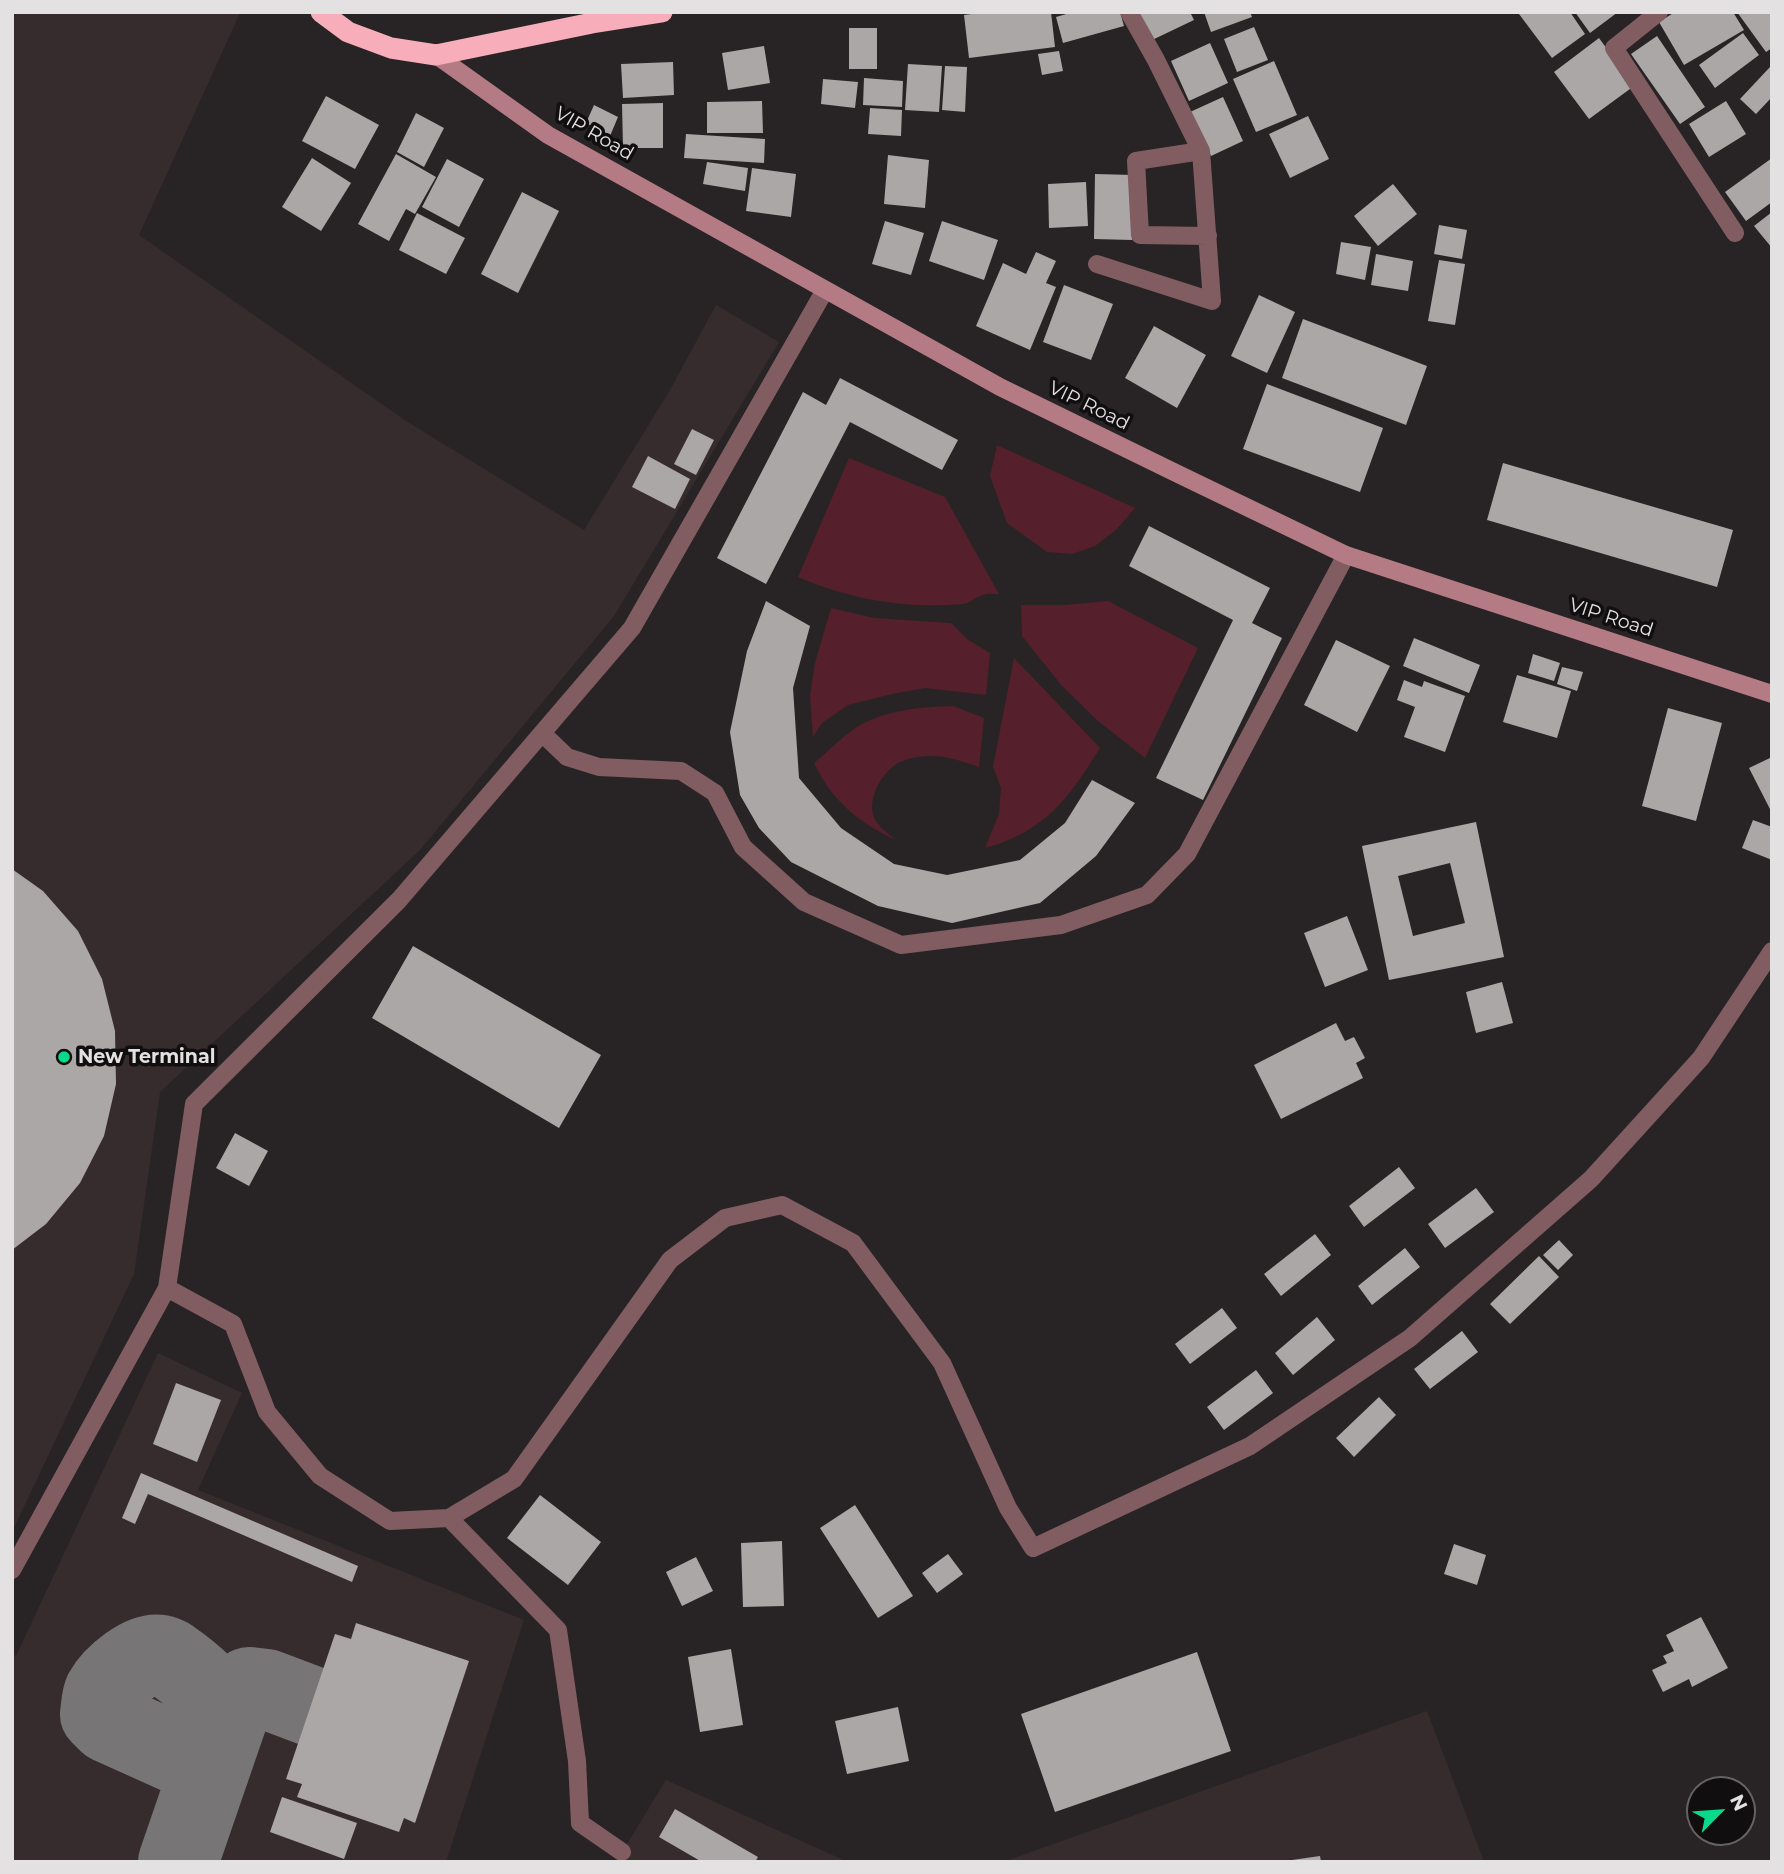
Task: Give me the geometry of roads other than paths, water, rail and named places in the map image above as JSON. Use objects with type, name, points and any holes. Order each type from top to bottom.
[{"type":"highway","name":"VIP Road","points":[[321,12],[348,32],[380,44],[436,55],[592,23],[662,12]]},
{"type":"main road","name":"VIP Road","points":[[436,55],[548,135],[1000,387],[1346,555],[1772,694]]},
{"type":"street","points":[[1097,264],[1212,301],[1201,151],[1129,12]]},
{"type":"street","points":[[1659,12],[1614,48],[1735,233]]},
{"type":"street","points":[[1201,151],[1136,161],[1140,235],[1208,236]]},
{"type":"street","points":[[12,1570],[167,1288],[194,1104],[399,900],[632,628],[825,290]]},
{"type":"street","points":[[542,733],[567,757],[599,768],[681,771],[715,793],[743,847],[804,902],[901,945],[1061,925],[1147,895],[1187,854],[1346,555]]},
{"type":"street","points":[[167,1288],[233,1324],[267,1412],[320,1476],[390,1521],[449,1518],[514,1479],[670,1260],[725,1219],[782,1205],[853,1243],[942,1363],[1008,1508],[1033,1548],[1250,1446],[1410,1338],[1591,1179],[1701,1058],[1772,951]]},
{"type":"street","points":[[449,1518],[558,1630],[577,1761],[580,1823],[622,1852]]},
{"type":"place","name":"New Terminal","points":[[64,1057]]}]
